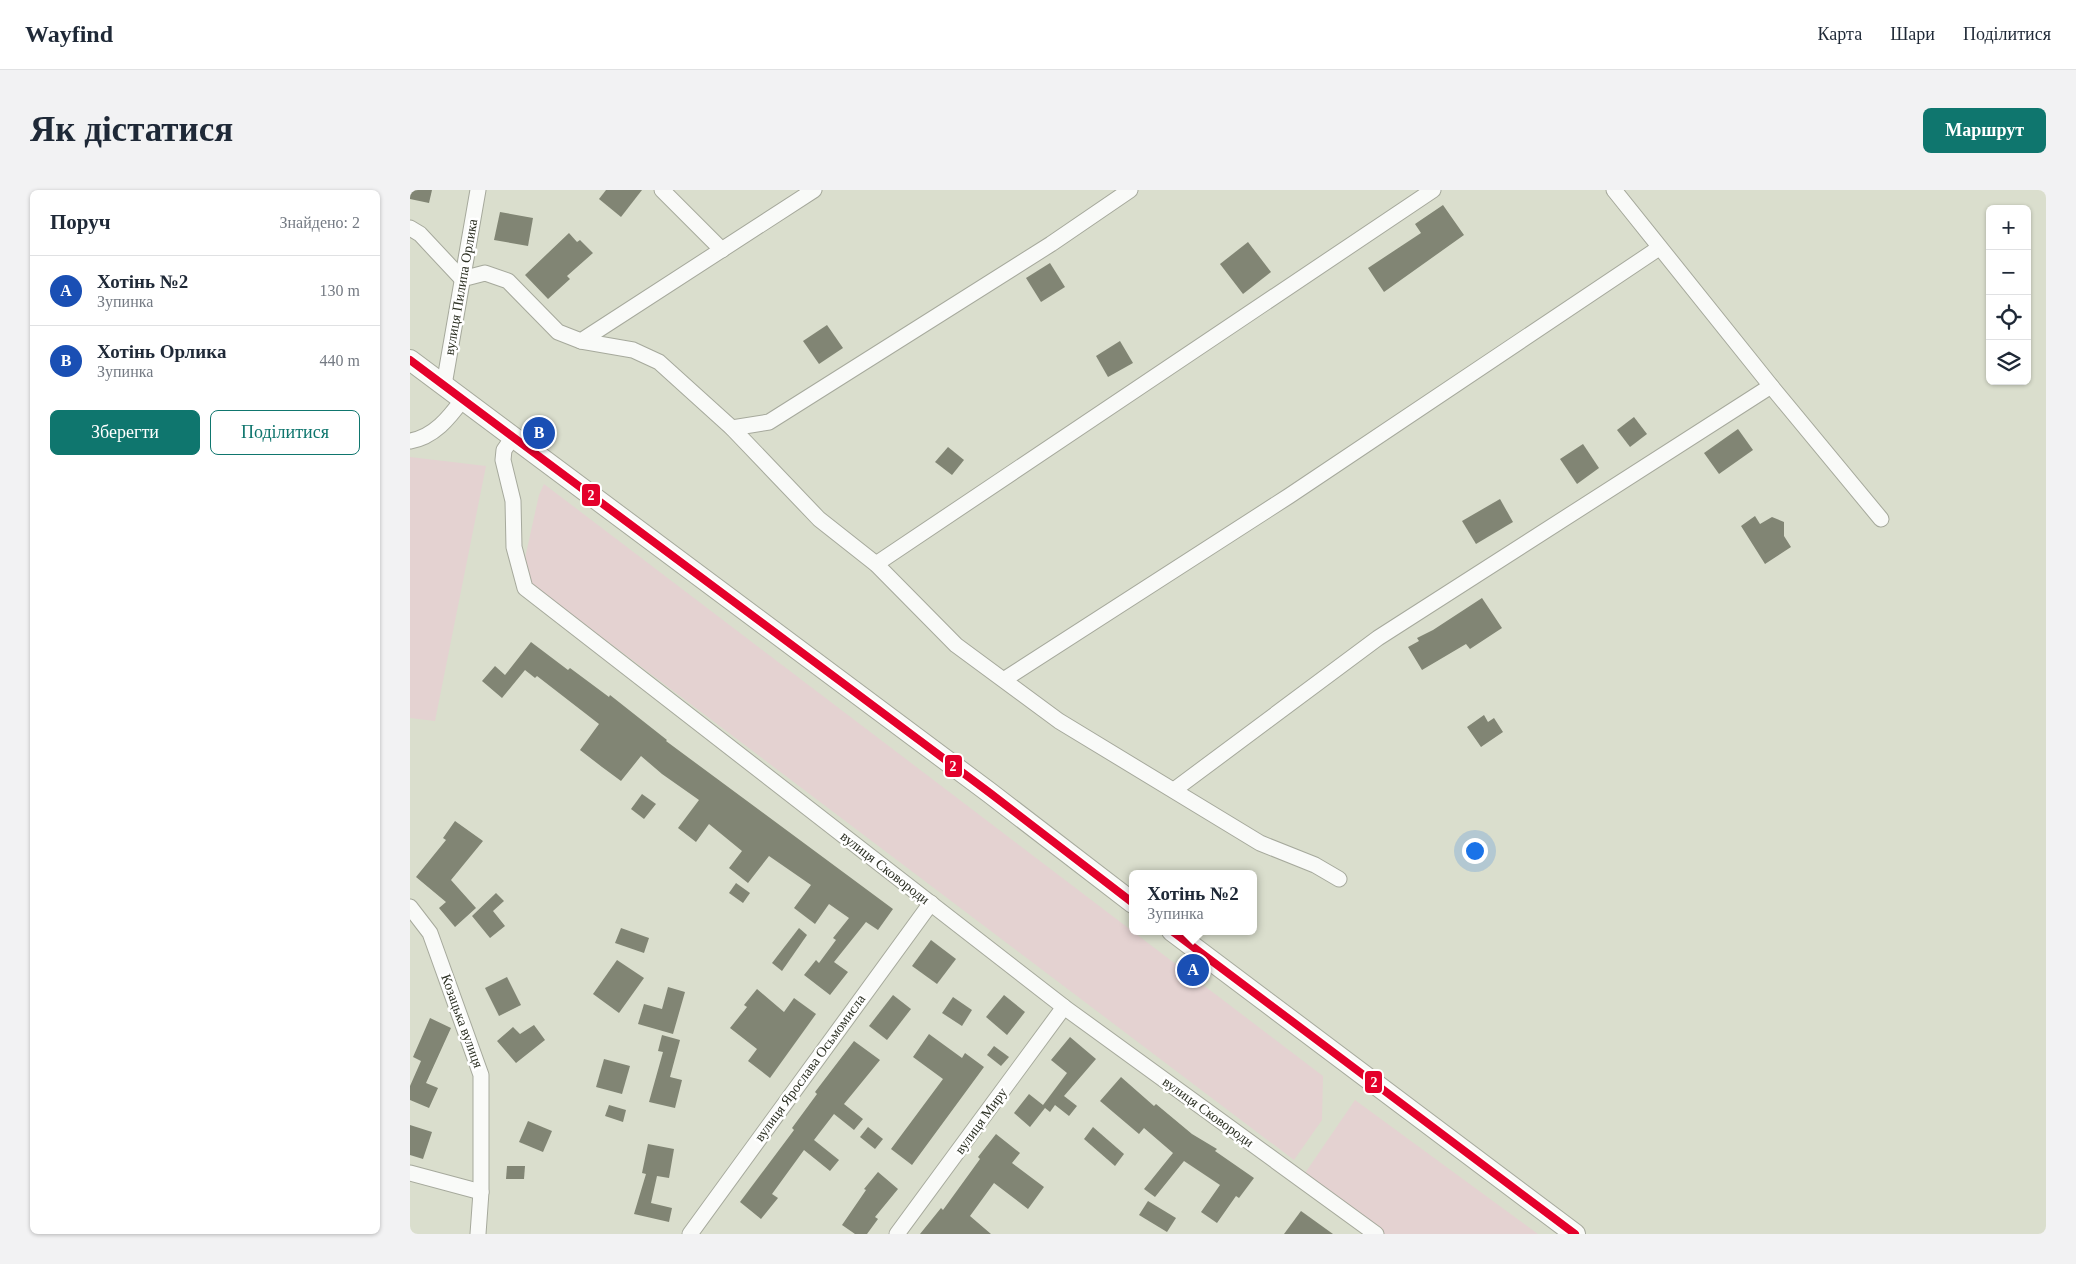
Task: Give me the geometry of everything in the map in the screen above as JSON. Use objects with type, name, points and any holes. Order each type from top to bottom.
[{"type":"main road","points":[[410,360],[990,793],[1129,900]]},
{"type":"main road","points":[[1177,935],[1575,1234]]},
{"type":"street","name":"вулиця Пилипа Орлика","points":[[444,385],[478,190]]},
{"type":"street","points":[[662,190],[722,250]]},
{"type":"street","points":[[581,341],[814,190]]},
{"type":"street","points":[[732,428],[769,422],[1051,244],[1130,190]]},
{"type":"street","points":[[876,564],[1433,190]]},
{"type":"street","points":[[1614,190],[1659,248],[1881,519]]},
{"type":"street","points":[[410,228],[420,234],[462,279],[485,273],[508,281],[558,332],[581,341],[634,350],[659,362],[732,428],[819,519],[876,564],[956,645],[1059,721],[1260,843],[1315,865],[1339,879]]},
{"type":"street","points":[[1005,680],[1289,496],[1659,248]]},
{"type":"street","points":[[1174,790],[1378,638],[1771,386]]},
{"type":"street","points":[[410,441],[420,440],[432,433],[447,420],[463,399]]},
{"type":"street","name":"вулиця Сковороди","points":[[513,437],[504,450],[503,460],[513,501],[514,547],[525,588],[1064,1007],[1376,1234]]},
{"type":"street","name":"вулиця Ярослава Осьмомисла","points":[[690,1234],[931,904]]},
{"type":"street","name":"Козацька вулиця","points":[[410,907],[430,933],[481,1075],[481,1192],[478,1234]]},
{"type":"street","name":"вулиця Миру","points":[[897,1234],[1064,1007]]},
{"type":"street","points":[[410,1173],[481,1192]]},
{"type":"shaded area","points":[[410,457],[486,466],[435,721],[410,718]]},
{"type":"shaded area","points":[[544,484],[1129,929],[1129,935],[1137,935],[1323,1076],[1322,1120],[1294,1160],[521,576],[539,495]]},
{"type":"shaded area","points":[[1355,1100],[1538,1234],[1382,1234],[1303,1176]]},
{"type":"building","points":[[410,190],[432,190],[429,203],[410,199]]},
{"type":"building","points":[[606,190],[642,190],[621,217],[599,199]]},
{"type":"building","points":[[1443,205],[1464,235],[1384,292],[1368,268],[1421,233],[1415,224]]},
{"type":"building","points":[[500,212],[533,218],[528,246],[494,240]]},
{"type":"building","points":[[569,233],[577,242],[580,240],[593,253],[567,276],[570,279],[548,299],[525,275]]},
{"type":"building","points":[[1248,242],[1271,272],[1243,294],[1220,264]]},
{"type":"building","points":[[1050,263],[1065,287],[1041,302],[1026,278]]},
{"type":"building","points":[[827,325],[843,348],[819,364],[803,341]]},
{"type":"building","points":[[1120,341],[1133,363],[1108,377],[1096,356]]},
{"type":"building","points":[[1634,417],[1647,434],[1630,447],[1617,430]]},
{"type":"building","points":[[1738,429],[1753,450],[1719,474],[1704,453]]},
{"type":"building","points":[[1583,444],[1599,468],[1577,484],[1560,459]]},
{"type":"building","points":[[948,447],[964,460],[952,475],[935,462]]},
{"type":"building","points":[[1500,499],[1513,522],[1476,544],[1462,521]]},
{"type":"building","points":[[1755,516],[1760,524],[1772,517],[1784,522],[1784,536],[1791,547],[1765,564],[1741,526]]},
{"type":"building","points":[[1482,598],[1502,628],[1470,649],[1466,644],[1422,670],[1408,647],[1419,641],[1417,638],[1433,630]]},
{"type":"building","points":[[531,642],[568,670],[570,668],[609,697],[610,695],[666,741],[893,909],[878,930],[866,922],[834,962],[848,972],[830,995],[804,975],[816,960],[819,963],[836,940],[833,938],[849,918],[829,904],[815,924],[794,908],[811,885],[769,856],[748,883],[729,868],[742,851],[709,824],[696,842],[678,828],[699,800],[662,774],[641,756],[621,781],[602,767],[580,750],[599,724],[537,676],[535,678],[525,670],[502,698],[482,681],[495,666],[505,675]]},
{"type":"building","points":[[1484,715],[1488,722],[1494,718],[1503,732],[1481,747],[1467,727]]},
{"type":"building","points":[[642,794],[656,804],[644,819],[631,809]]},
{"type":"building","points":[[455,821],[483,841],[451,880],[476,908],[455,927],[439,908],[446,902],[416,877],[446,840],[443,838]]},
{"type":"building","points":[[736,883],[750,893],[743,903],[729,893]]},
{"type":"building","points":[[496,893],[504,901],[493,911],[505,926],[490,938],[472,916]]},
{"type":"building","points":[[621,928],[649,938],[644,953],[615,943]]},
{"type":"building","points":[[799,928],[807,935],[782,971],[772,963]]},
{"type":"building","points":[[931,940],[956,959],[937,984],[912,966]]},
{"type":"building","points":[[617,960],[644,978],[619,1013],[593,994]]},
{"type":"building","points":[[507,977],[521,1005],[499,1016],[485,988]]},
{"type":"building","points":[[668,987],[685,992],[673,1034],[638,1024],[644,1004],[662,1009]]},
{"type":"building","points":[[757,989],[784,1012],[794,998],[816,1014],[770,1078],[748,1061],[757,1049],[730,1028],[747,1007],[744,1005]]},
{"type":"building","points":[[893,995],[911,1009],[887,1040],[869,1026]]},
{"type":"building","points":[[1004,995],[1025,1012],[1007,1035],[986,1017]]},
{"type":"building","points":[[953,997],[972,1010],[962,1026],[942,1013]]},
{"type":"building","points":[[430,1018],[451,1028],[426,1083],[438,1088],[429,1108],[410,1100],[410,1086],[421,1061],[413,1057]]},
{"type":"building","points":[[534,1025],[545,1040],[516,1063],[497,1041],[513,1027],[520,1034]]},
{"type":"building","points":[[929,1034],[962,1058],[965,1053],[984,1067],[912,1165],[891,1149],[943,1079],[913,1057]]},
{"type":"building","points":[[662,1035],[680,1040],[670,1077],[682,1080],[675,1108],[649,1102],[663,1052],[658,1051]]},
{"type":"building","points":[[1070,1037],[1096,1059],[1064,1096],[1077,1106],[1069,1116],[1055,1105],[1050,1112],[1045,1108],[1030,1127],[1014,1113],[1029,1094],[1043,1105],[1067,1073],[1051,1060]]},
{"type":"building","points":[[854,1041],[880,1060],[844,1104],[863,1119],[854,1130],[834,1114],[814,1140],[839,1160],[830,1171],[804,1150],[772,1194],[778,1198],[761,1219],[740,1202],[794,1130],[792,1128],[817,1094],[815,1092]]},
{"type":"building","points":[[994,1046],[1009,1057],[1001,1066],[987,1055]]},
{"type":"building","points":[[604,1059],[630,1066],[622,1094],[596,1087]]},
{"type":"building","points":[[1121,1077],[1154,1106],[1156,1104],[1192,1134],[1217,1149],[1215,1151],[1254,1178],[1239,1198],[1236,1196],[1217,1223],[1201,1212],[1220,1185],[1184,1161],[1155,1197],[1144,1189],[1173,1153],[1144,1128],[1139,1134],[1100,1101]]},
{"type":"building","points":[[609,1105],[626,1110],[623,1122],[605,1116]]},
{"type":"building","points":[[528,1121],[552,1131],[543,1152],[519,1142]]},
{"type":"building","points":[[410,1125],[432,1132],[423,1159],[410,1155]]},
{"type":"building","points":[[868,1127],[883,1139],[875,1149],[860,1137]]},
{"type":"building","points":[[1093,1127],[1124,1154],[1115,1166],[1084,1139]]},
{"type":"building","points":[[996,1134],[1020,1153],[1012,1163],[1044,1187],[1028,1209],[994,1183],[970,1216],[991,1234],[920,1234],[941,1208],[943,1210],[980,1159],[978,1157]]},
{"type":"building","points":[[648,1144],[674,1149],[669,1178],[657,1176],[651,1203],[672,1208],[669,1222],[634,1214],[646,1174],[642,1173]]},
{"type":"building","points":[[507,1166],[525,1166],[524,1179],[506,1179]]},
{"type":"building","points":[[878,1172],[898,1189],[875,1217],[878,1219],[867,1234],[855,1234],[842,1225],[866,1190],[864,1189]]},
{"type":"building","points":[[1148,1201],[1176,1218],[1167,1232],[1139,1215]]},
{"type":"building","points":[[1301,1211],[1333,1234],[1284,1234]]},
{"type":"transit line","name":"2","points":[[410,360],[990,793],[1129,900]]},
{"type":"transit line","name":"2","points":[[1177,935],[1575,1234]]},
{"type":"place","name":"Хотінь Орлика","points":[[539,433]]},
{"type":"place","name":"Хотінь №2","points":[[1193,970]]}]
